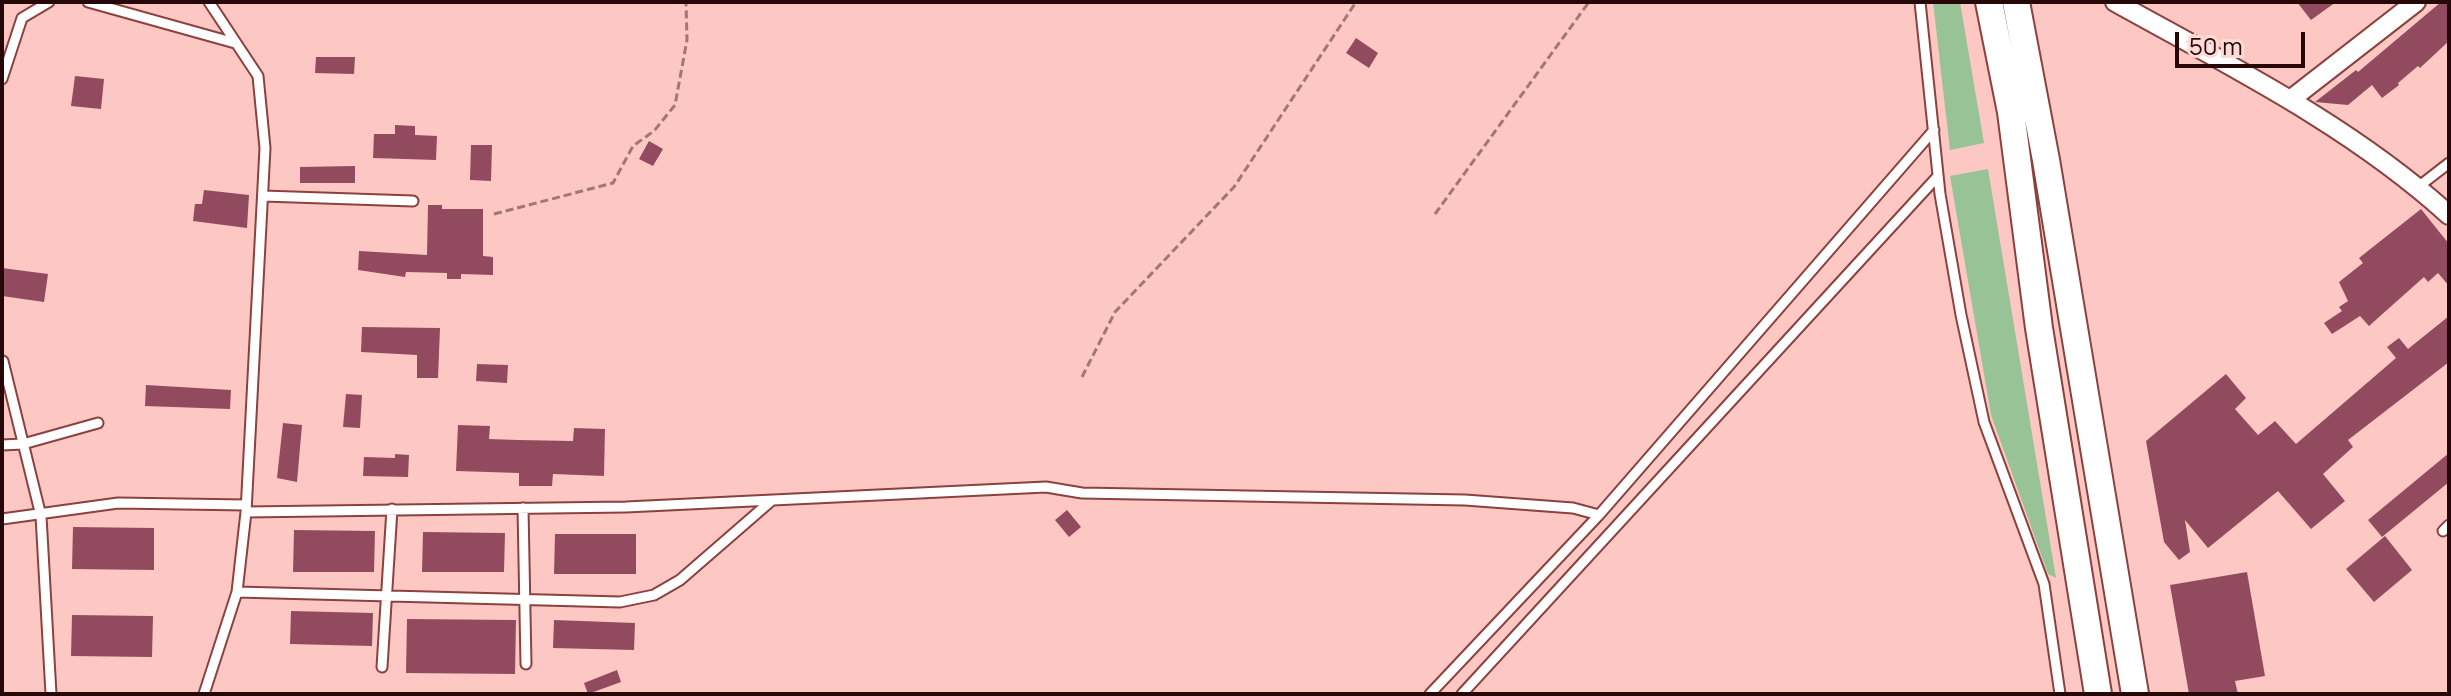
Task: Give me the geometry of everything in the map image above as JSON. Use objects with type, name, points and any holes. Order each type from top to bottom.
[{"type":"main road","points":[[1989,2],[2011,112],[2039,328],[2098,694]]},
{"type":"main road","points":[[2016,2],[2046,160],[2135,694]]},
{"type":"street","points":[[2115,2],[2290,100],[2418,187],[2449,215]]},
{"type":"street","points":[[2290,100],[2416,2]]},
{"type":"lane","points":[[2,79],[22,18],[49,2]]},
{"type":"lane","points":[[88,2],[235,43]]},
{"type":"lane","points":[[204,694],[237,592],[246,508],[265,148],[258,76],[209,2]]},
{"type":"lane","points":[[1920,2],[1938,176],[1961,315],[1984,422],[2044,584],[2060,694]]},
{"type":"lane","points":[[1430,694],[1599,515],[1934,130]]},
{"type":"lane","points":[[2418,187],[2449,163]]},
{"type":"lane","points":[[1462,694],[1938,176]]},
{"type":"lane","points":[[263,196],[413,201]]},
{"type":"lane","points":[[3,361],[41,516],[51,694]]},
{"type":"lane","points":[[2,445],[23,444],[98,423]]},
{"type":"lane","points":[[2,519],[118,503],[246,508],[523,508],[771,501],[1046,487],[1082,493],[1465,500],[1573,508],[1599,515]]},
{"type":"lane","points":[[237,592],[620,602],[654,595],[680,580],[771,501]]},
{"type":"lane","points":[[523,508],[526,664]]},
{"type":"lane","points":[[382,667],[392,509]]},
{"type":"path","points":[[494,214],[613,183],[633,146],[654,131],[675,105],[687,40],[686,2]]},
{"type":"path","points":[[1082,377],[1115,312],[1234,187],[1356,2]]},
{"type":"path","points":[[1435,214],[1589,2]]},
{"type":"green space","points":[[1933,2],[1960,2],[1984,143],[1950,150]]},
{"type":"green space","points":[[1988,169],[2056,578],[2048,574],[1991,415],[1950,176]]},
{"type":"building","points":[[2297,2],[2336,2],[2311,20]]},
{"type":"building","points":[[2441,2],[2449,2],[2449,41],[2399,85],[2382,98],[2372,85],[2348,105],[2315,102],[2356,70],[2358,72]]},
{"type":"building","points":[[1356,38],[1378,53],[1369,68],[1346,53]]},
{"type":"building","points":[[316,57],[355,57],[354,74],[315,73]]},
{"type":"building","points":[[75,76],[104,79],[101,109],[71,106]]},
{"type":"building","points":[[395,125],[415,126],[415,135],[437,136],[436,160],[373,158],[374,134],[395,134]]},
{"type":"building","points":[[649,141],[663,149],[653,166],[639,159]]},
{"type":"building","points":[[471,145],[492,145],[491,181],[470,180]]},
{"type":"building","points":[[355,166],[355,183],[300,183],[300,167]]},
{"type":"building","points":[[204,190],[249,195],[247,228],[193,221],[195,204],[202,204]]},
{"type":"building","points":[[428,205],[442,205],[442,209],[483,209],[483,256],[493,257],[493,275],[461,274],[461,279],[447,279],[447,273],[406,272],[405,277],[358,270],[359,251],[427,255]]},
{"type":"building","points":[[2421,209],[2449,244],[2449,286],[2438,273],[2428,282],[2424,277],[2369,326],[2360,316],[2332,334],[2324,323],[2342,311],[2339,307],[2348,301],[2339,282],[2363,263],[2359,258]]},
{"type":"building","points":[[2,268],[48,274],[44,302],[2,296]]},
{"type":"building","points":[[2449,316],[2449,362],[2348,440],[2353,447],[2323,474],[2345,501],[2311,529],[2278,491],[2208,548],[2185,520],[2190,552],[2179,560],[2164,542],[2146,441],[2226,374],[2246,398],[2235,409],[2258,435],[2275,421],[2296,444],[2396,358],[2387,347],[2399,338],[2408,349]]},
{"type":"building","points":[[362,327],[440,328],[438,378],[417,378],[417,355],[361,352]]},
{"type":"building","points":[[477,364],[508,365],[507,383],[476,381]]},
{"type":"building","points":[[146,385],[231,390],[230,409],[145,406]]},
{"type":"building","points":[[346,394],[362,395],[360,428],[343,427]]},
{"type":"building","points":[[283,423],[302,425],[297,482],[277,478]]},
{"type":"building","points":[[458,425],[490,426],[489,439],[518,440],[573,441],[574,428],[605,429],[604,476],[553,474],[552,486],[519,486],[519,473],[456,471]]},
{"type":"building","points":[[2449,453],[2449,482],[2382,537],[2368,520]]},
{"type":"building","points":[[395,454],[409,455],[408,477],[363,476],[364,457],[395,458]]},
{"type":"building","points":[[1067,510],[1081,527],[1069,537],[1055,520]]},
{"type":"building","points":[[73,527],[154,528],[154,570],[72,569]]},
{"type":"building","points":[[294,530],[375,531],[374,572],[293,572]]},
{"type":"building","points":[[423,532],[505,533],[504,572],[422,572]]},
{"type":"building","points":[[555,534],[636,534],[636,574],[554,574]]},
{"type":"building","points":[[2385,536],[2412,570],[2374,602],[2346,569]]},
{"type":"building","points":[[2247,572],[2265,676],[2235,681],[2238,694],[2189,694],[2170,585]]},
{"type":"building","points":[[291,611],[373,613],[372,646],[290,644]]},
{"type":"building","points":[[72,615],[153,616],[152,657],[71,656]]},
{"type":"building","points":[[407,619],[516,620],[515,674],[406,673]]},
{"type":"building","points":[[554,620],[635,623],[634,650],[553,648]]},
{"type":"building","points":[[617,670],[621,682],[588,694],[584,683]]}]
